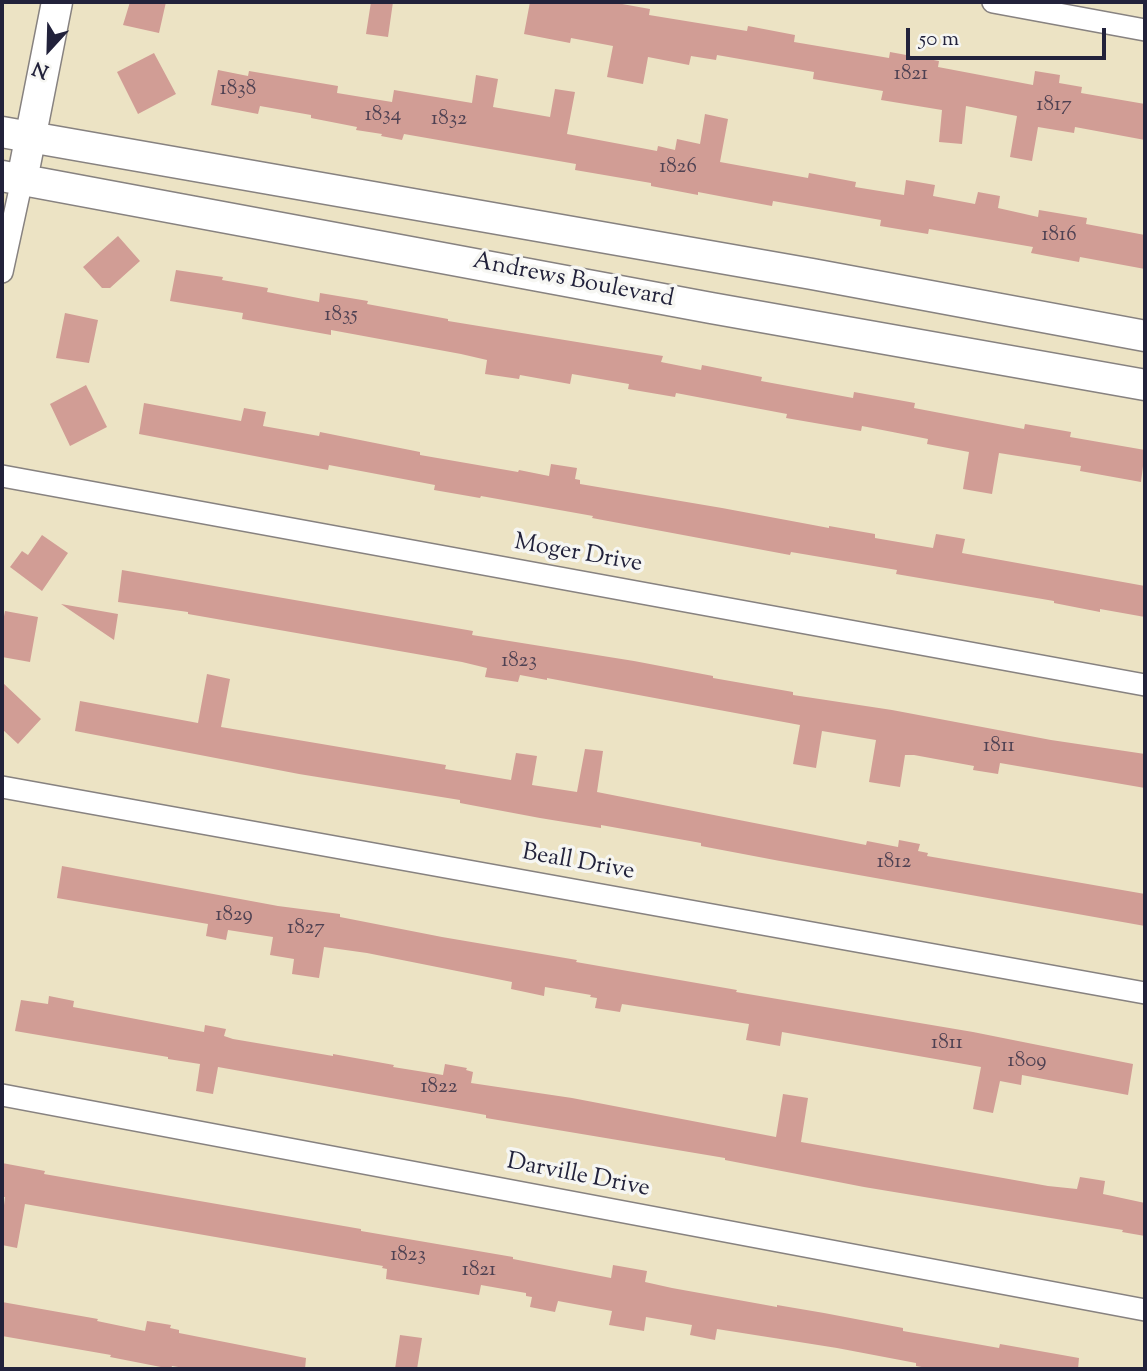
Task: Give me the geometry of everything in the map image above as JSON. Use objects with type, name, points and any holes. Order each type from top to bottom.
[{"type":"street","points":[[2,272],[12,178],[31,138],[57,2]]},
{"type":"street","points":[[993,2],[1145,30]]},
{"type":"street","name":"Andrews Boulevard","points":[[2,132],[1145,335]]},
{"type":"street","name":"Andrews Boulevard","points":[[12,178],[1145,385]]},
{"type":"street","name":"Moger Drive","points":[[2,477],[1145,685]]},
{"type":"street","name":"Beall Drive","points":[[2,787],[1145,993]]},
{"type":"street","name":"Darville Drive","points":[[2,1095],[1145,1310]]},
{"type":"building","points":[[130,2],[166,2],[159,33],[123,25]]},
{"type":"building","points":[[371,2],[393,2],[388,37],[366,34]]},
{"type":"building","points":[[530,2],[611,2],[650,9],[649,15],[747,31],[748,26],[795,35],[794,42],[889,58],[890,52],[939,61],[938,67],[1033,85],[1035,71],[1060,75],[1059,83],[1082,87],[1081,93],[1145,104],[1145,140],[1075,127],[1074,133],[1038,127],[1032,161],[1010,157],[1017,116],[966,106],[962,144],[939,142],[942,110],[881,100],[883,91],[813,79],[814,72],[717,55],[716,60],[691,56],[689,65],[648,57],[643,84],[607,77],[613,46],[571,38],[570,43],[524,34]]},
{"type":"building","points":[[154,53],[176,94],[138,114],[117,72]]},
{"type":"building","points":[[218,70],[248,76],[249,71],[338,86],[337,93],[392,102],[394,90],[472,103],[476,75],[498,79],[493,107],[550,117],[555,89],[575,92],[567,134],[657,151],[658,146],[675,150],[677,139],[700,144],[705,114],[728,119],[720,162],[808,178],[809,173],[856,182],[855,187],[904,195],[906,180],[935,185],[933,196],[975,204],[978,192],[1000,196],[998,208],[1038,217],[1039,210],[1087,218],[1086,224],[1145,235],[1145,269],[1080,257],[1079,262],[1031,253],[1033,247],[929,229],[928,234],[880,226],[881,220],[773,201],[772,206],[698,192],[698,195],[651,186],[651,183],[575,170],[576,164],[404,134],[402,140],[311,118],[311,115],[260,106],[258,114],[211,105]]},
{"type":"building","points":[[118,236],[140,261],[110,288],[102,288],[83,267]]},
{"type":"building","points":[[176,270],[223,277],[222,280],[268,288],[267,292],[319,302],[320,293],[368,301],[367,304],[448,321],[663,356],[661,362],[701,370],[702,365],[762,377],[761,381],[853,398],[854,392],[915,403],[914,408],[1024,429],[1025,424],[1071,432],[1070,437],[1145,450],[1141,482],[1080,471],[1081,466],[999,453],[992,494],[963,489],[969,452],[927,444],[928,439],[862,426],[861,431],[786,418],[787,414],[676,393],[675,397],[628,389],[629,384],[572,374],[570,384],[520,375],[519,379],[485,374],[487,360],[331,330],[331,335],[242,319],[243,313],[170,301]]},
{"type":"building","points":[[65,313],[98,320],[89,363],[56,358]]},
{"type":"building","points":[[86,385],[107,427],[70,446],[50,404]]},
{"type":"building","points":[[144,403],[241,421],[244,408],[266,412],[263,426],[319,436],[320,432],[420,452],[420,455],[518,472],[519,470],[549,476],[551,464],[577,468],[575,479],[580,480],[580,484],[875,534],[875,538],[933,548],[936,534],[965,539],[962,553],[1145,586],[1145,617],[1100,609],[1100,612],[1054,601],[896,574],[897,570],[791,552],[790,555],[592,518],[593,516],[434,490],[435,485],[329,465],[328,470],[139,434]]},
{"type":"building","points":[[42,535],[68,553],[42,591],[10,567],[22,551],[28,555]]},
{"type":"building","points":[[122,570],[473,631],[472,635],[634,661],[793,692],[793,695],[1145,754],[1145,788],[1000,763],[998,774],[973,770],[974,766],[914,755],[905,755],[900,787],[869,782],[876,740],[822,731],[816,768],[793,764],[800,725],[547,678],[520,675],[518,682],[485,677],[487,668],[462,662],[188,612],[118,602]]},
{"type":"building","points":[[61,604],[118,614],[114,640]]},
{"type":"building","points":[[5,611],[38,617],[30,662],[2,657]]},
{"type":"building","points":[[207,674],[230,679],[221,727],[446,765],[445,769],[511,780],[516,753],[537,756],[532,785],[577,792],[585,749],[603,751],[597,792],[866,845],[867,841],[898,847],[899,840],[920,844],[918,851],[928,853],[927,856],[1145,894],[1145,926],[780,861],[601,825],[601,828],[540,818],[460,803],[460,800],[299,774],[75,731],[80,701],[198,723]]},
{"type":"building","points":[[2,682],[41,719],[18,744],[2,729]]},
{"type":"building","points":[[62,866],[278,906],[340,914],[340,917],[442,937],[737,990],[736,992],[973,1032],[1133,1064],[1128,1095],[1022,1075],[1021,1085],[1000,1081],[993,1113],[973,1109],[981,1067],[782,1032],[780,1046],[746,1040],[749,1024],[622,1004],[620,1012],[595,1008],[597,998],[590,997],[591,995],[545,987],[544,996],[511,989],[512,982],[324,947],[319,978],[292,974],[294,959],[270,955],[273,937],[228,930],[226,940],[206,936],[208,924],[57,898]]},
{"type":"building","points":[[49,996],[74,1001],[73,1007],[204,1032],[205,1025],[226,1029],[224,1036],[233,1039],[333,1054],[394,1065],[393,1067],[443,1075],[445,1064],[467,1068],[466,1070],[473,1072],[471,1083],[572,1098],[776,1137],[783,1094],[808,1098],[801,1142],[1048,1186],[1077,1189],[1080,1177],[1105,1181],[1103,1194],[1145,1203],[1145,1236],[1122,1232],[1123,1230],[864,1187],[725,1158],[486,1118],[486,1115],[218,1067],[213,1094],[196,1091],[200,1064],[15,1031],[21,1000],[48,1004]]},
{"type":"building","points":[[2,1163],[45,1171],[44,1174],[361,1229],[611,1278],[613,1265],[647,1271],[645,1282],[777,1307],[824,1313],[903,1328],[903,1331],[999,1348],[1000,1344],[1079,1358],[1078,1369],[933,1369],[916,1366],[916,1363],[837,1348],[717,1329],[715,1340],[690,1335],[692,1325],[646,1317],[644,1331],[609,1325],[612,1311],[558,1301],[555,1312],[530,1307],[532,1297],[526,1296],[526,1293],[481,1285],[479,1295],[386,1279],[387,1269],[382,1268],[383,1266],[25,1204],[17,1248],[2,1245],[5,1197],[2,1197]]},
{"type":"building","points":[[2,1302],[98,1319],[97,1321],[145,1331],[147,1321],[171,1325],[170,1328],[179,1330],[179,1333],[306,1358],[305,1369],[191,1369],[172,1366],[171,1369],[110,1357],[111,1355],[2,1336]]},
{"type":"building","points":[[400,1335],[422,1338],[417,1369],[395,1369]]}]
